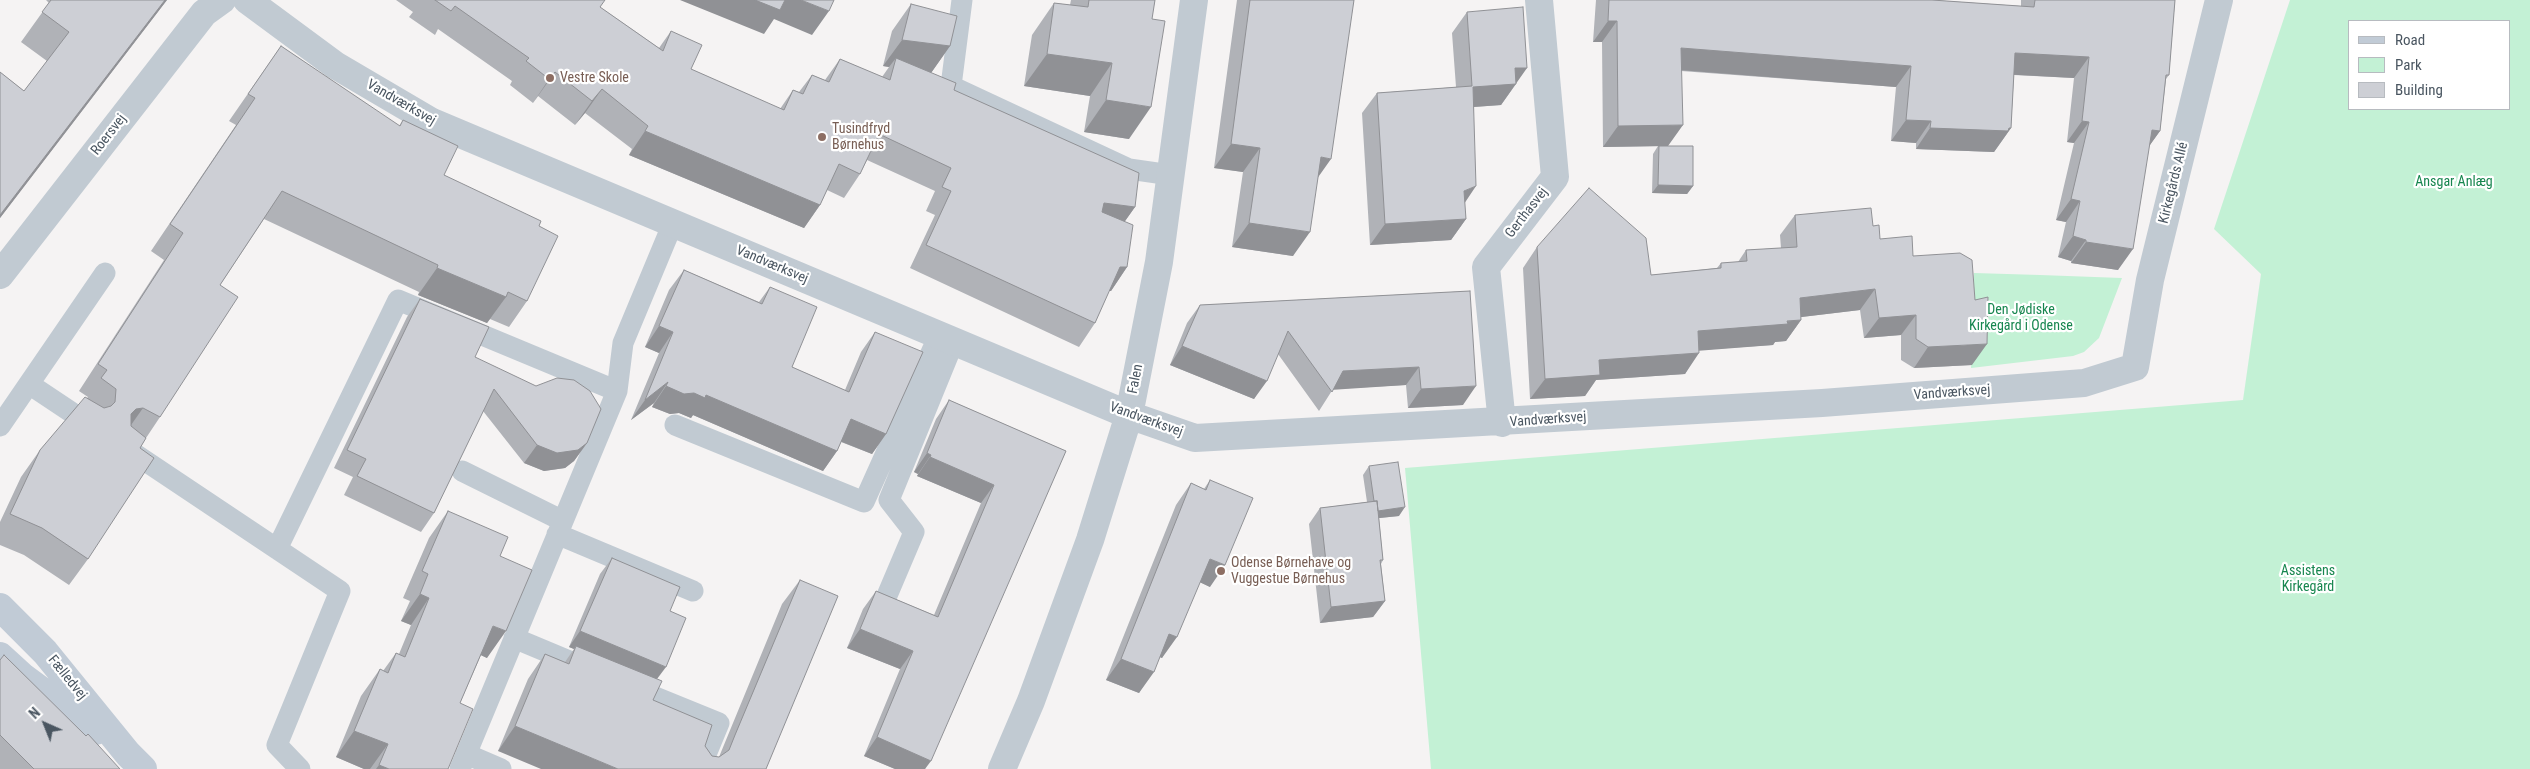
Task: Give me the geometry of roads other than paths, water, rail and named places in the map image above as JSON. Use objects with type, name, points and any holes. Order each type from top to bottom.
[{"type":"street","name":"Roersvej","points":[[0,275],[204,13],[222,0]]},
{"type":"street","name":"Vandværksvej","points":[[246,0],[335,65],[432,122],[1129,416],[1194,438],[1502,423],[1822,403],[2084,383],[2135,366]]},
{"type":"street","name":"Falen","points":[[1002,769],[1030,701],[1090,540],[1129,416],[1159,262],[1194,0]]},
{"type":"street","name":"Gerthasvej","points":[[1502,423],[1486,267],[1555,176],[1539,0]]},
{"type":"street","name":"Kirkegårds Allé","points":[[2135,366],[2150,280],[2219,0]]},
{"type":"street","name":"Fælledvej","points":[[0,607],[45,652],[136,762]]},
{"type":"street","name":"Fælledvej","points":[[0,656],[23,677],[136,762]]},
{"type":"lane","points":[[962,0],[951,86],[1129,169],[1171,175]]},
{"type":"lane","points":[[501,769],[463,762],[617,391],[623,343],[673,223]]},
{"type":"lane","points":[[0,426],[105,273]]},
{"type":"lane","points":[[277,549],[398,300],[617,391]]},
{"type":"lane","points":[[675,425],[864,502],[946,338]]},
{"type":"lane","points":[[883,604],[914,532],[889,500],[946,338]]},
{"type":"lane","points":[[29,384],[86,422]]},
{"type":"lane","points":[[123,446],[340,591],[277,744],[300,769]]},
{"type":"lane","points":[[462,471],[560,528],[693,591]]},
{"type":"lane","points":[[514,638],[719,723],[700,769]]},
{"type":"place","name":"Vestre Skole","points":[[550,78]]},
{"type":"place","name":"Tusindfryd Børnehus","points":[[822,137]]},
{"type":"place","name":"Odense Børnehave og Vuggestue Børnehus","points":[[1221,571]]},
{"type":"park label","name":"Ansgar Anlæg","points":[[2454,182]]},
{"type":"park label","name":"Den Jødiske Kirkegård i Odense","points":[[2021,318]]},
{"type":"park label","name":"Assistens Kirkegård","points":[[2308,580]]}]
